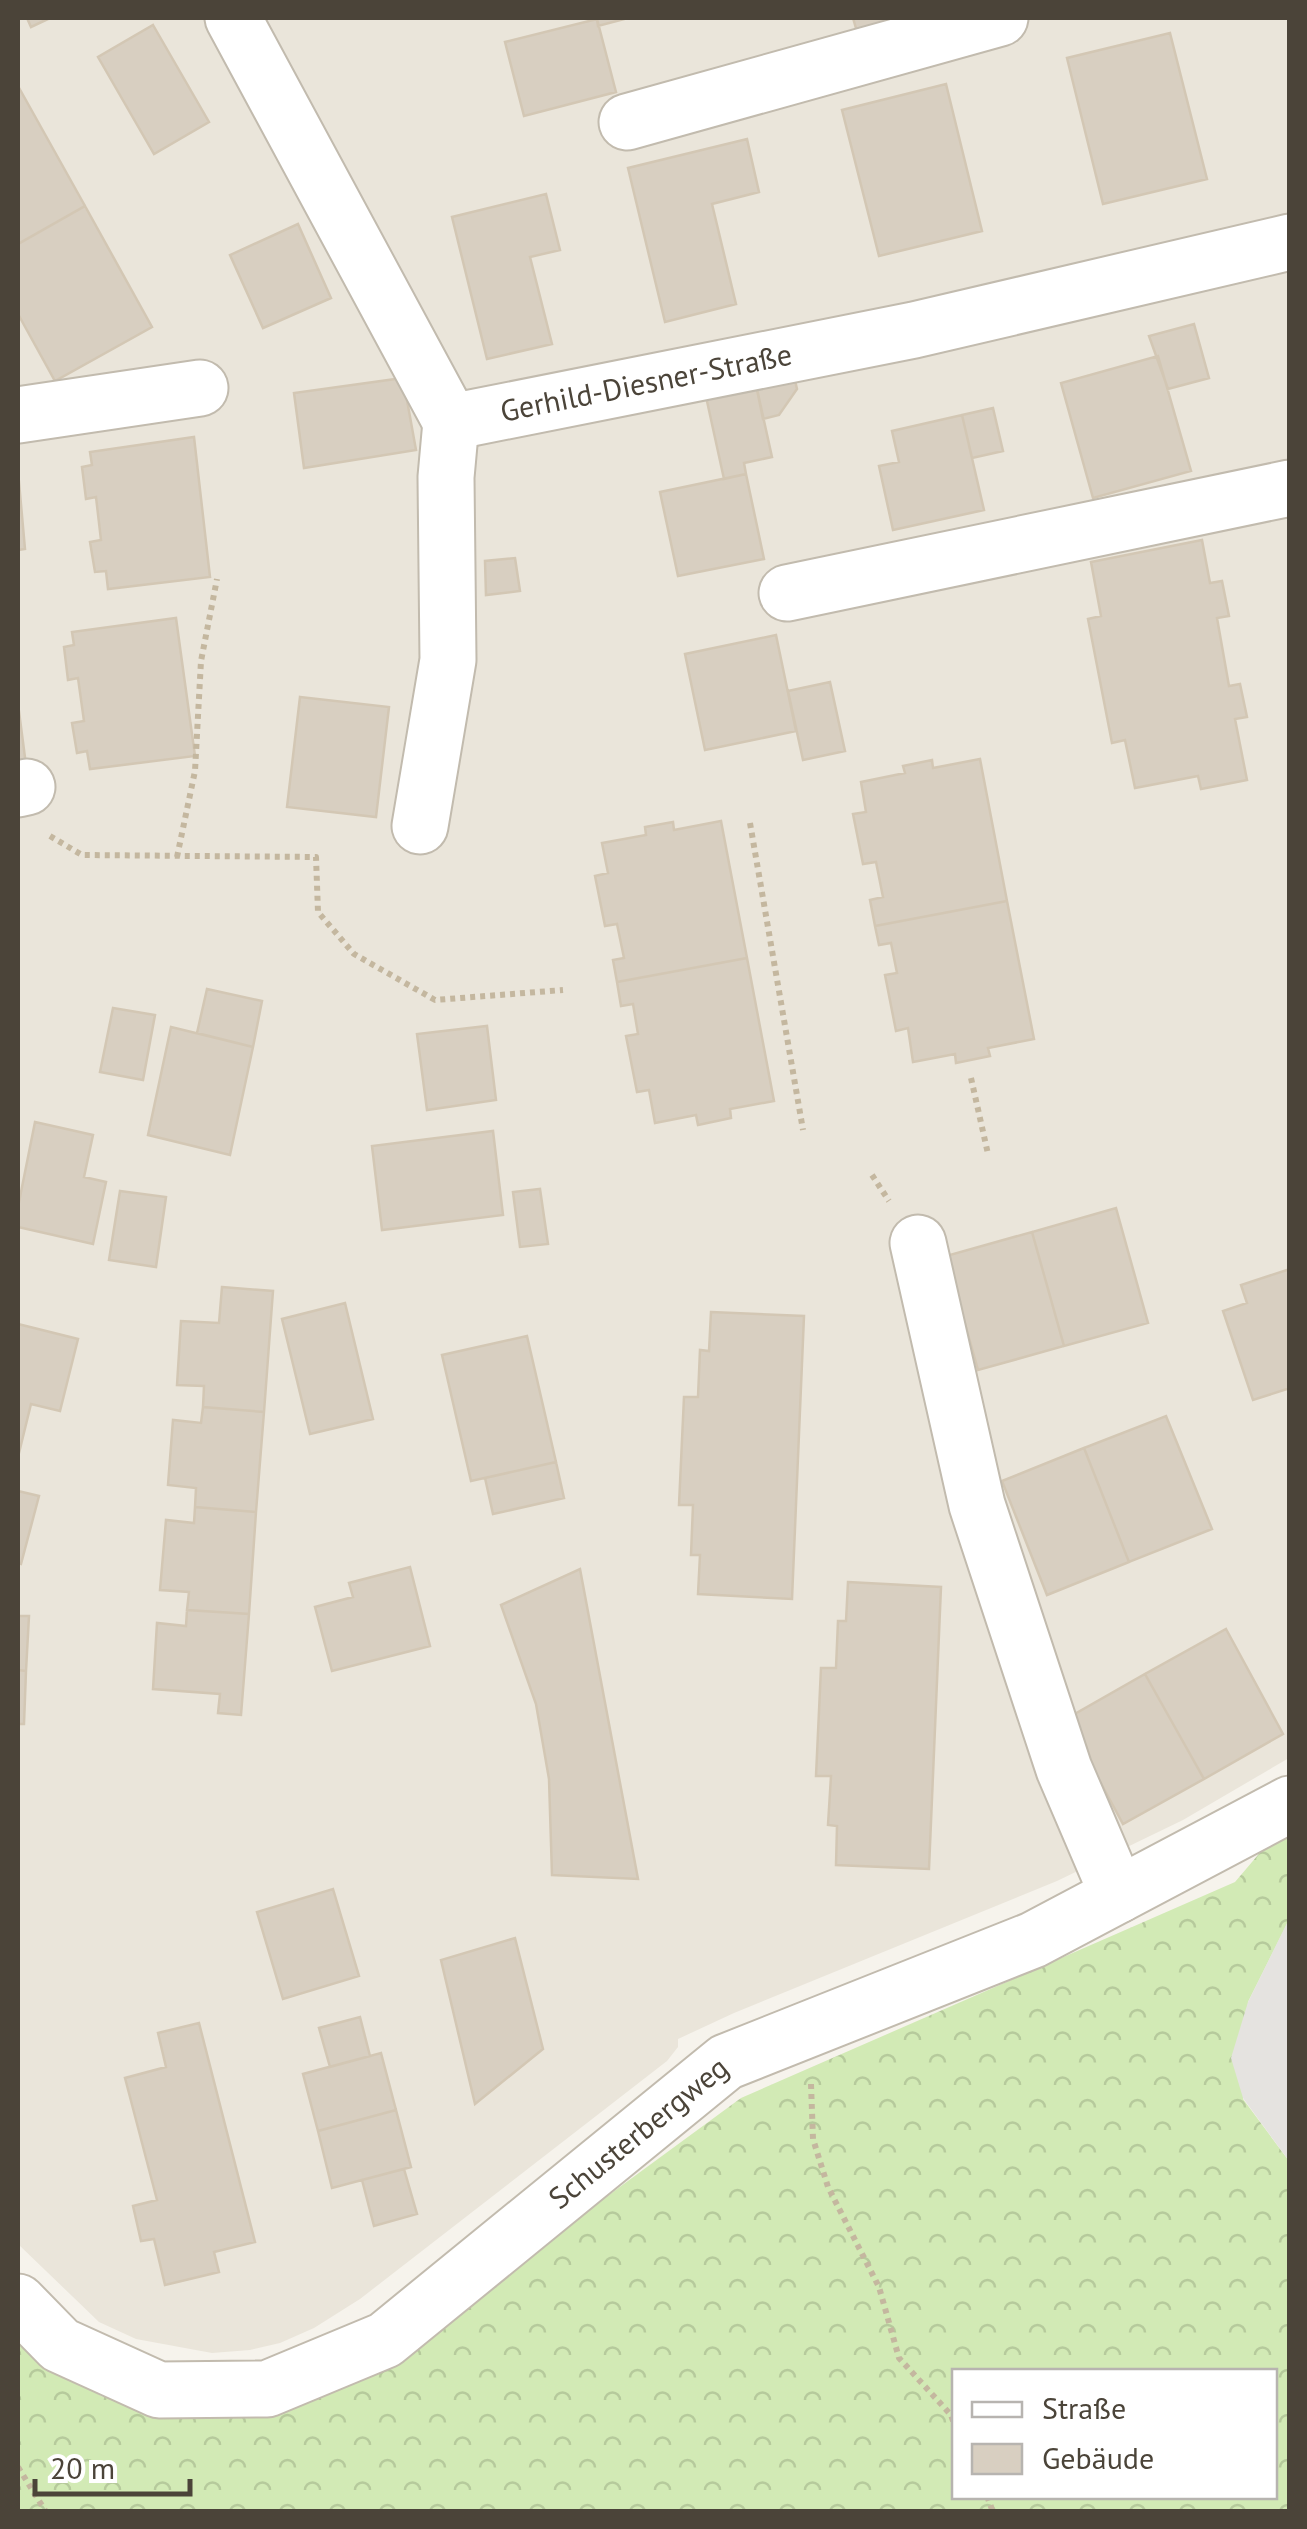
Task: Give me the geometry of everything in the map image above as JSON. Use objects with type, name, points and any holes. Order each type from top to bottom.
[{"type":"street","points":[[233,18],[451,422],[446,477],[448,660],[420,826]]},
{"type":"street","points":[[626,122],[1000,18]]},
{"type":"street","name":"Gerhild-Diesner-Straße","points":[[451,422],[914,330],[1290,242]]},
{"type":"street","points":[[18,415],[200,388]]},
{"type":"street","points":[[786,592],[1290,488]]},
{"type":"street","points":[[918,1243],[976,1504],[1064,1768],[1118,1894]]},
{"type":"street","name":"Schusterbergweg","points":[[18,2302],[60,2345],[158,2390],[267,2390],[385,2340],[726,2062],[1033,1940],[1290,1804]]},
{"type":"path","points":[[178,857],[195,772],[201,662],[217,579]]},
{"type":"path","points":[[22,788],[44,832],[82,855],[316,856],[318,912],[354,954],[435,1000],[563,990]]},
{"type":"path","points":[[750,822],[803,1130]]},
{"type":"path","points":[[971,1078],[988,1154]]},
{"type":"path","points":[[785,2039],[810,2060],[813,2138],[828,2187],[879,2288],[899,2358],[952,2420]]},
{"type":"path","points":[[18,2467],[46,2512]]},
{"type":"shaded area","points":[[18,18],[1289,18],[1289,1758],[1183,1820],[1057,1881],[678,2039],[678,2047],[667,2061],[360,2299],[314,2328],[280,2343],[250,2350],[212,2353],[136,2339],[99,2322],[18,2244]]},
{"type":"shaded area","points":[[1287,1923],[1289,2161],[1243,2098],[1231,2058],[1248,2002]]},
{"type":"green space","points":[[1289,1835],[1289,1920],[1248,2002],[1243,2099],[1289,2161],[1289,2511],[18,2511],[18,2341],[101,2396],[141,2406],[425,2330],[741,2098],[1235,1882],[1269,1842]]},
{"type":"building","points":[[27,18],[50,18],[31,27]]},
{"type":"building","points":[[591,18],[628,18],[598,26],[597,19]]},
{"type":"building","points":[[853,18],[917,18],[858,35]]},
{"type":"building","points":[[597,19],[616,92],[524,116],[505,42]]},
{"type":"building","points":[[153,25],[209,122],[154,154],[98,57]]},
{"type":"building","points":[[1170,33],[1207,179],[1103,204],[1067,58]]},
{"type":"building","points":[[946,84],[982,231],[879,256],[842,110]]},
{"type":"building","points":[[18,86],[85,206],[18,244]]},
{"type":"building","points":[[747,139],[759,192],[712,204],[736,304],[665,322],[628,168]]},
{"type":"building","points":[[546,194],[560,250],[530,257],[552,344],[487,359],[452,217]]},
{"type":"building","points":[[85,206],[152,327],[55,381],[18,314],[18,244]]},
{"type":"building","points":[[298,224],[331,298],[263,328],[230,255]]},
{"type":"building","points":[[1194,324],[1209,378],[1168,389],[1149,336]]},
{"type":"building","points":[[1158,356],[1191,471],[1093,498],[1061,383]]},
{"type":"building","points":[[793,372],[797,389],[779,415],[763,419],[755,380]]},
{"type":"building","points":[[403,378],[416,450],[304,468],[294,393]]},
{"type":"building","points":[[755,380],[772,457],[744,463],[746,474],[724,479],[705,392]]},
{"type":"building","points":[[993,408],[1003,451],[972,458],[962,415]]},
{"type":"building","points":[[962,415],[984,510],[893,530],[879,466],[899,462],[892,431]]},
{"type":"building","points":[[194,437],[210,577],[108,589],[106,571],[95,572],[90,542],[101,540],[96,497],[86,499],[82,467],[92,465],[90,452]]},
{"type":"building","points":[[18,471],[25,549],[18,550]]},
{"type":"building","points":[[746,474],[764,559],[678,576],[660,492]]},
{"type":"building","points":[[1202,540],[1210,583],[1222,581],[1229,616],[1217,618],[1229,686],[1240,684],[1247,717],[1235,719],[1247,780],[1201,789],[1198,776],[1135,788],[1125,740],[1112,743],[1088,619],[1101,616],[1091,562]]},
{"type":"building","points":[[515,558],[520,591],[486,595],[485,561]]},
{"type":"building","points":[[176,618],[195,756],[90,769],[87,751],[77,753],[72,723],[84,721],[78,678],[68,680],[64,647],[74,645],[72,632]]},
{"type":"building","points":[[776,635],[796,731],[705,750],[685,654]]},
{"type":"building","points":[[830,682],[845,751],[803,760],[788,691]]},
{"type":"building","points":[[300,697],[389,707],[376,817],[287,807]]},
{"type":"building","points":[[18,704],[26,765],[18,767]]},
{"type":"building","points":[[980,759],[1007,901],[875,926],[870,900],[883,897],[876,862],[863,864],[853,814],[866,812],[861,782],[905,773],[903,766],[932,760],[933,768]]},
{"type":"building","points":[[721,821],[747,958],[617,982],[613,960],[624,958],[617,924],[605,926],[595,876],[608,873],[602,843],[646,835],[645,827],[673,822],[674,830]]},
{"type":"building","points":[[1007,901],[1034,1039],[988,1048],[990,1056],[956,1063],[955,1054],[913,1062],[908,1028],[896,1031],[885,975],[897,973],[891,943],[879,945],[875,926]]},
{"type":"building","points":[[747,958],[774,1101],[730,1109],[731,1118],[698,1125],[696,1115],[655,1123],[649,1090],[637,1092],[626,1036],[638,1034],[633,1004],[621,1006],[617,982]]},
{"type":"building","points":[[207,989],[262,1001],[253,1047],[197,1033]]},
{"type":"building","points":[[113,1008],[155,1015],[143,1080],[100,1072]]},
{"type":"building","points":[[487,1026],[496,1100],[427,1110],[417,1034]]},
{"type":"building","points":[[171,1027],[253,1047],[230,1155],[148,1135]]},
{"type":"building","points":[[35,1122],[93,1135],[84,1177],[106,1182],[93,1244],[18,1227],[18,1207]]},
{"type":"building","points":[[493,1131],[503,1215],[382,1230],[372,1146]]},
{"type":"building","points":[[540,1189],[548,1244],[520,1247],[513,1192]]},
{"type":"building","points":[[120,1191],[166,1197],[156,1267],[109,1260]]},
{"type":"building","points":[[1116,1208],[1148,1323],[1064,1346],[1032,1232]]},
{"type":"building","points":[[1032,1232],[1064,1346],[978,1370],[946,1256]]},
{"type":"building","points":[[1290,1269],[1290,1388],[1253,1400],[1223,1311],[1247,1303],[1241,1285]]},
{"type":"building","points":[[222,1287],[273,1291],[264,1412],[203,1407],[204,1386],[177,1385],[181,1321],[219,1323]]},
{"type":"building","points":[[345,1303],[373,1419],[310,1434],[282,1319]]},
{"type":"building","points":[[711,1312],[804,1316],[792,1599],[698,1594],[700,1555],[691,1555],[693,1505],[679,1505],[684,1397],[698,1397],[700,1350],[709,1351]]},
{"type":"building","points":[[18,1324],[78,1339],[60,1411],[31,1404],[18,1457]]},
{"type":"building","points":[[527,1336],[556,1462],[471,1481],[442,1355]]},
{"type":"building","points":[[203,1407],[264,1412],[256,1512],[195,1507],[196,1488],[168,1485],[173,1420],[201,1423]]},
{"type":"building","points":[[1166,1416],[1212,1529],[1129,1562],[1084,1448]]},
{"type":"building","points":[[1084,1448],[1129,1562],[1047,1595],[1002,1481]]},
{"type":"building","points":[[556,1462],[564,1498],[493,1514],[485,1478]]},
{"type":"building","points":[[18,1491],[39,1496],[21,1564],[18,1563]]},
{"type":"building","points":[[195,1507],[256,1512],[249,1614],[187,1610],[189,1592],[160,1590],[166,1520],[194,1523]]},
{"type":"building","points":[[410,1567],[430,1646],[332,1671],[315,1607],[353,1597],[349,1583]]},
{"type":"building","points":[[580,1569],[638,1879],[552,1875],[549,1779],[536,1704],[501,1605]]},
{"type":"building","points":[[848,1582],[941,1587],[929,1869],[836,1865],[837,1826],[828,1825],[831,1776],[816,1776],[821,1668],[836,1668],[838,1621],[846,1621]]},
{"type":"building","points":[[187,1610],[249,1614],[241,1715],[218,1713],[220,1694],[153,1689],[157,1623],[186,1626]]},
{"type":"building","points":[[18,1616],[29,1616],[26,1671],[18,1670]]},
{"type":"building","points":[[1226,1629],[1283,1734],[1204,1779],[1145,1674]]},
{"type":"building","points":[[18,1670],[26,1671],[24,1724],[18,1724]]},
{"type":"building","points":[[1145,1674],[1204,1779],[1123,1824],[1066,1719]]},
{"type":"building","points":[[333,1889],[359,1976],[283,1999],[257,1912]]},
{"type":"building","points":[[515,1938],[543,2049],[475,2104],[441,1960]]},
{"type":"building","points":[[360,2017],[370,2056],[330,2067],[319,2028]]},
{"type":"building","points":[[199,2023],[255,2242],[214,2252],[219,2272],[165,2285],[154,2239],[141,2241],[133,2206],[157,2200],[125,2078],[166,2067],[158,2033]]},
{"type":"building","points":[[381,2053],[396,2110],[318,2131],[303,2074]]},
{"type":"building","points":[[396,2110],[411,2167],[332,2188],[318,2131]]},
{"type":"building","points":[[404,2169],[417,2214],[374,2226],[362,2180]]}]
